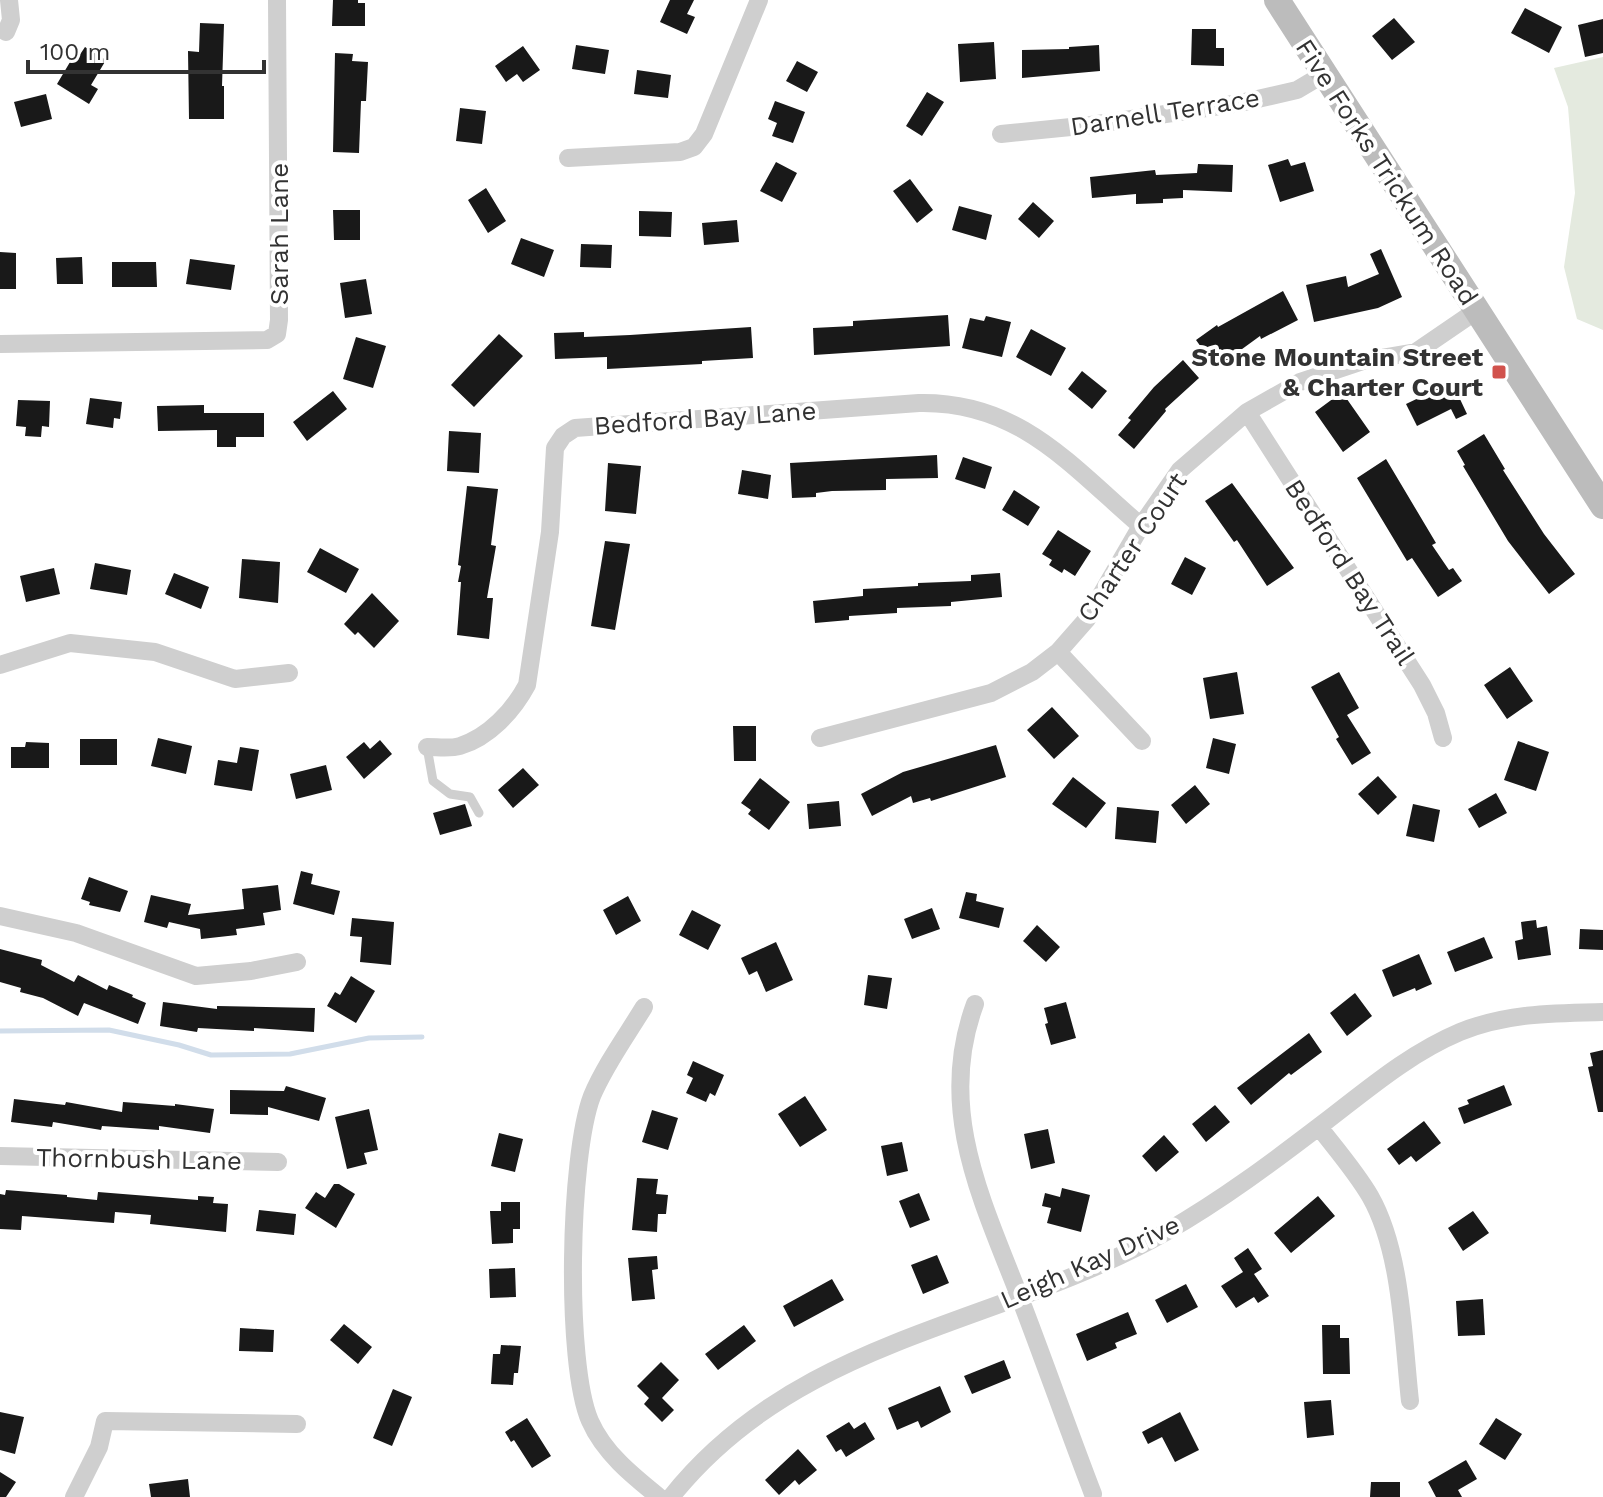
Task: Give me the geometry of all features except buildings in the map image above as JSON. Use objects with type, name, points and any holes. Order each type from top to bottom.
[{"type":"main road","name":"Five Forks Trickum Road","points":[[1277,0],[1603,506]]},
{"type":"street","points":[[6,32],[11,20],[9,0]]},
{"type":"street","name":"Sarah Lane","points":[[0,344],[267,340],[277,334],[277,0]]},
{"type":"street","points":[[568,158],[667,153],[694,147],[704,134],[759,0]]},
{"type":"street","name":"Darnell Terrace","points":[[1001,134],[1091,125],[1240,103],[1297,90],[1324,74]]},
{"type":"street","name":"Charter Court","points":[[820,738],[991,693],[1032,672],[1058,652],[1087,619],[1141,526],[1180,470],[1247,412],[1300,382],[1363,361],[1416,352],[1476,311]]},
{"type":"street","name":"Bedford Bay Lane","points":[[427,747],[457,747],[477,739],[518,702],[527,685],[550,532],[555,448],[563,436],[575,428],[919,403],[966,405],[996,414],[1028,430],[1141,526]]},
{"type":"street","name":"Bedford Bay Trail","points":[[1247,412],[1422,685],[1436,713],[1443,738]]},
{"type":"street","points":[[0,665],[70,643],[155,652],[235,679],[289,673]]},
{"type":"street","points":[[1058,652],[1142,741]]},
{"type":"street","points":[[0,916],[76,933],[196,976],[251,971],[297,962]]},
{"type":"street","points":[[975,1004],[962,1047],[960,1086],[962,1126],[971,1171],[1093,1494]]},
{"type":"street","points":[[644,1007],[592,1097],[580,1149],[575,1241],[575,1351],[582,1402],[592,1425],[604,1445],[632,1475],[659,1497]]},
{"type":"street","name":"Leigh Kay Drive","points":[[671,1497],[732,1433],[760,1411],[807,1382],[856,1359],[1118,1256],[1164,1233],[1242,1184],[1410,1059],[1462,1031],[1521,1015],[1603,1012]]},
{"type":"street","points":[[1319,1127],[1370,1197],[1385,1233],[1395,1270],[1410,1401]]},
{"type":"street","name":"Thornbush Lane","points":[[0,1156],[278,1162]]},
{"type":"street","points":[[74,1497],[99,1447],[105,1421],[297,1424]]},
{"type":"lane","points":[[427,747],[433,781],[450,794],[470,797],[479,813]]},
{"type":"shaded area","points":[[1603,57],[1603,330],[1577,319],[1564,267],[1575,193],[1568,107],[1554,68]]},
{"type":"waterway","points":[[0,1031],[109,1030],[211,1055],[290,1054],[369,1038],[422,1037]]},
{"type":"place","name":"Stone Mountain Street & Charter Court","points":[[1499,372]]}]
